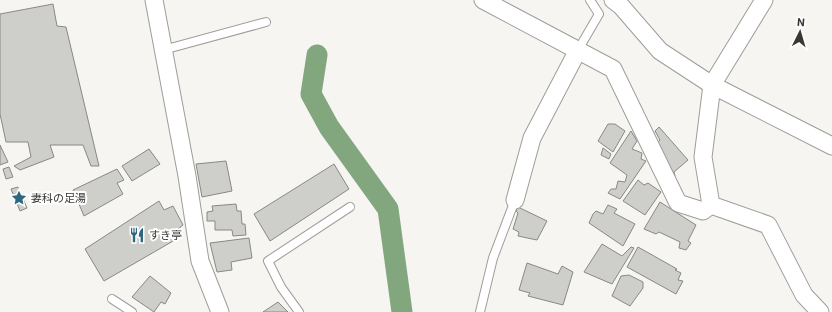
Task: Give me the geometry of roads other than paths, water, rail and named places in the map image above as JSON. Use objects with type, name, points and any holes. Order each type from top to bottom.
[{"type":"street","points":[[154,0],[187,176],[200,261],[220,312]]},
{"type":"street","points":[[483,0],[613,70],[678,203],[703,211],[711,205]]},
{"type":"street","points":[[711,205],[703,157],[712,85],[764,0]]},
{"type":"street","points":[[619,2],[660,51],[712,85],[832,146]]},
{"type":"street","points":[[515,200],[532,138],[578,50]]},
{"type":"street","points":[[711,205],[768,225],[804,295],[820,312]]},
{"type":"lane","points":[[578,50],[599,14],[590,0]]},
{"type":"lane","points":[[164,50],[266,22]]},
{"type":"lane","points":[[480,312],[493,258],[515,200]]},
{"type":"lane","points":[[299,312],[281,287],[268,261],[350,207]]},
{"type":"lane","points":[[112,299],[132,312]]},
{"type":"waterway","points":[[317,55],[311,94],[329,127],[388,209],[402,312]]},
{"type":"place","name":"妻科の足湯","points":[[19,198]]},
{"type":"place","name":"すき亭","points":[[137,235]]}]
